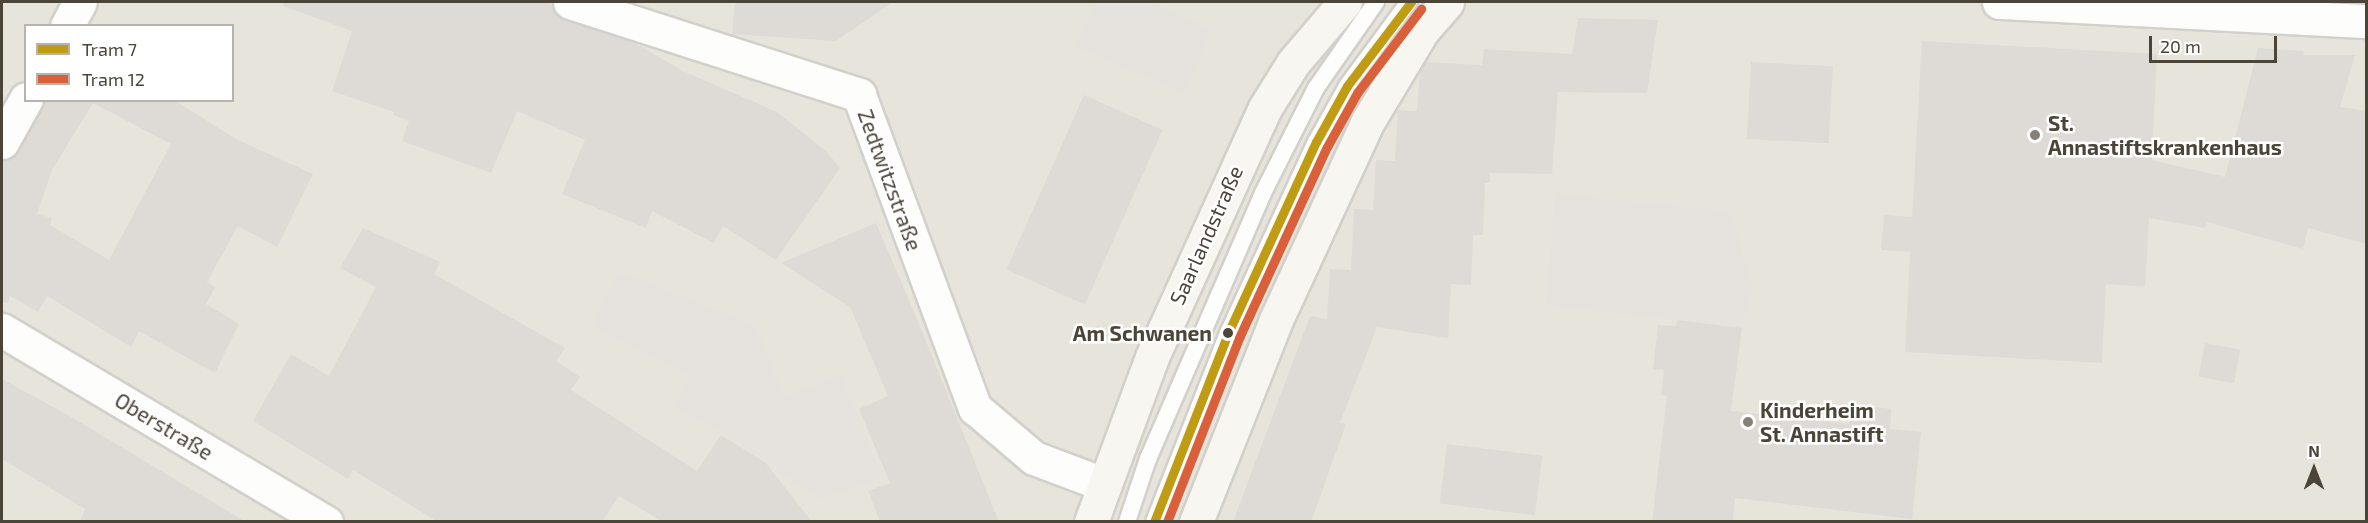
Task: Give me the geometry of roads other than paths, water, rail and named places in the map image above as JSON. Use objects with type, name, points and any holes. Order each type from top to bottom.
[{"type":"street","points":[[67,24],[80,2]]},
{"type":"street","name":"Saarlandstraße","points":[[1091,522],[1103,484],[1161,336],[1265,108],[1293,63],[1345,2]]},
{"type":"street","points":[[1196,522],[1275,322],[1351,156],[1389,81],[1447,2]]},
{"type":"street","points":[[1999,2],[2367,21]]},
{"type":"street","name":"Zedtwitzstraße","points":[[585,4],[859,95],[975,408],[1034,458],[1103,484]]},
{"type":"street","points":[[2,142],[24,102]]},
{"type":"street","name":"Oberstraße","points":[[2,330],[326,522]]},
{"type":"lane","points":[[1127,522],[1148,459],[1263,193],[1316,88],[1376,2]]},
{"type":"lane","points":[[1154,522],[1228,333],[1316,142],[1347,86],[1409,2]]},
{"type":"tram line","name":"7","points":[[1154,522],[1228,333],[1316,142],[1347,86],[1411,2]]},
{"type":"tram line","name":"12","points":[[1167,522],[1239,338],[1327,147],[1357,93],[1421,9]]},
{"type":"place","name":"St. Annastiftskrankenhaus","points":[[2035,135]]},
{"type":"place","name":"Am Schwanen","points":[[1228,333]]},
{"type":"place","name":"Kinderheim St. Annastift","points":[[1748,422]]}]
